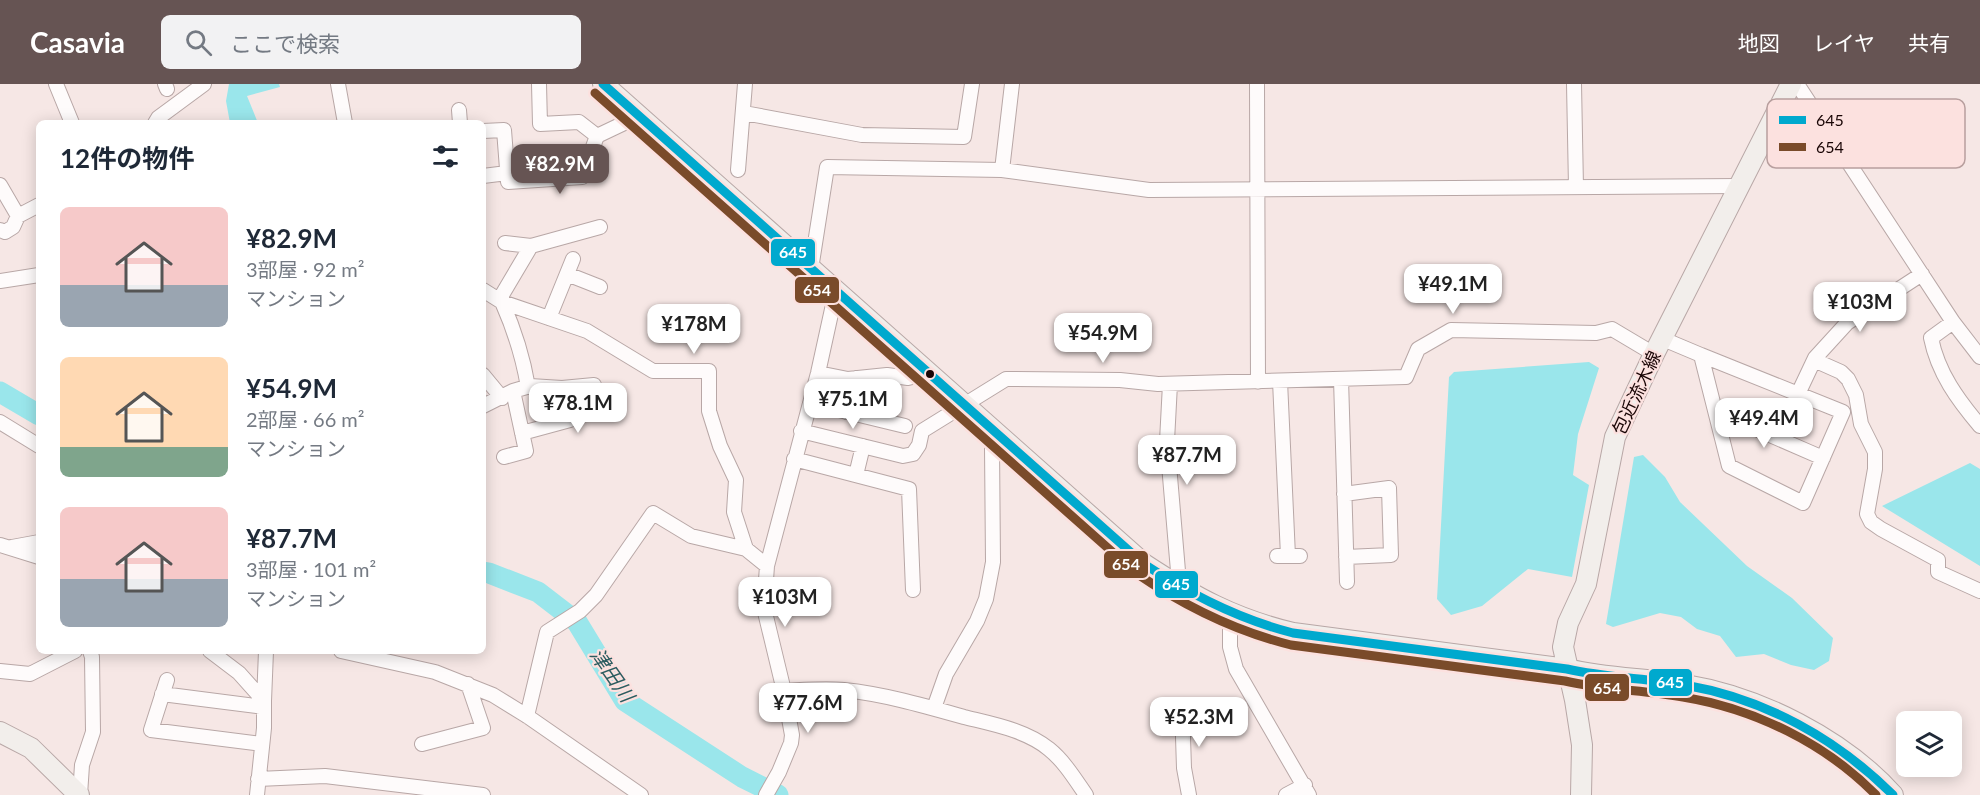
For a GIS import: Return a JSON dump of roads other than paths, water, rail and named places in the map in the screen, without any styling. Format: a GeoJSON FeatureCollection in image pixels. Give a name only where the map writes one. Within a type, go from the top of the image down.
{"type":"FeatureCollection","features":[{"type":"Feature","properties":{"kind":"street"},"geometry":{"type":"LineString","coordinates":[[56,84],[71,120]]}},
{"type":"Feature","properties":{"kind":"street"},"geometry":{"type":"LineString","coordinates":[[157,120],[204,84]]}},
{"type":"Feature","properties":{"kind":"street"},"geometry":{"type":"LineString","coordinates":[[338,84],[344,120]]}},
{"type":"Feature","properties":{"kind":"street"},"geometry":{"type":"LineString","coordinates":[[539,84],[540,124],[579,122],[597,136]]}},
{"type":"Feature","properties":{"kind":"street"},"geometry":{"type":"LineString","coordinates":[[603,84],[1144,564],[1175,584],[1230,614],[1260,625],[1293,633],[1567,669],[1595,676],[1685,685],[1726,694],[1768,709],[1834,746],[1866,769],[1893,795]]}},
{"type":"Feature","properties":{"kind":"street"},"geometry":{"type":"LineString","coordinates":[[738,170],[745,84]]}},
{"type":"Feature","properties":{"kind":"street"},"geometry":{"type":"LineString","coordinates":[[744,113],[862,135],[964,137],[972,84]]}},
{"type":"Feature","properties":{"kind":"street"},"geometry":{"type":"LineString","coordinates":[[1002,170],[1011,84]]}},
{"type":"Feature","properties":{"kind":"street"},"geometry":{"type":"LineString","coordinates":[[1257,84],[1258,382]]}},
{"type":"Feature","properties":{"kind":"street"},"geometry":{"type":"LineString","coordinates":[[1574,84],[1576,187]]}},
{"type":"Feature","properties":{"kind":"street","name":"包近流木線"},"geometry":{"type":"LineString","coordinates":[[1783,99],[1791,84]]}},
{"type":"Feature","properties":{"kind":"street"},"geometry":{"type":"LineString","coordinates":[[1797,84],[1807,99]]}},
{"type":"Feature","properties":{"kind":"street"},"geometry":{"type":"LineString","coordinates":[[486,131],[504,130],[508,182],[582,177],[597,136],[639,116]]}},
{"type":"Feature","properties":{"kind":"street","name":"包近流木線"},"geometry":{"type":"LineString","coordinates":[[1581,795],[1582,745],[1563,646],[1568,623],[1586,584],[1615,436],[1767,131]]}},
{"type":"Feature","properties":{"kind":"street"},"geometry":{"type":"LineString","coordinates":[[811,269],[827,167],[1002,170],[1149,189],[1739,186]]}},
{"type":"Feature","properties":{"kind":"street"},"geometry":{"type":"LineString","coordinates":[[1852,168],[1953,322],[1980,357]]}},
{"type":"Feature","properties":{"kind":"street"},"geometry":{"type":"LineString","coordinates":[[486,176],[507,173]]}},
{"type":"Feature","properties":{"kind":"street"},"geometry":{"type":"LineString","coordinates":[[0,185],[18,216]]}},
{"type":"Feature","properties":{"kind":"street"},"geometry":{"type":"LineString","coordinates":[[0,230],[5,232],[13,227],[18,216],[36,207]]}},
{"type":"Feature","properties":{"kind":"street"},"geometry":{"type":"LineString","coordinates":[[505,243],[531,246],[600,227]]}},
{"type":"Feature","properties":{"kind":"street"},"geometry":{"type":"LineString","coordinates":[[501,301],[531,246]]}},
{"type":"Feature","properties":{"kind":"street"},"geometry":{"type":"LineString","coordinates":[[549,318],[573,259]]}},
{"type":"Feature","properties":{"kind":"street"},"geometry":{"type":"LineString","coordinates":[[567,274],[600,286]]}},
{"type":"Feature","properties":{"kind":"street"},"geometry":{"type":"LineString","coordinates":[[1798,394],[1814,360],[1826,343],[1847,323],[1922,274]]}},
{"type":"Feature","properties":{"kind":"street"},"geometry":{"type":"LineString","coordinates":[[0,281],[36,275]]}},
{"type":"Feature","properties":{"kind":"street"},"geometry":{"type":"LineString","coordinates":[[766,795],[779,772],[792,735],[764,608],[767,566],[818,373],[836,291]]}},
{"type":"Feature","properties":{"kind":"street"},"geometry":{"type":"LineString","coordinates":[[486,294],[587,331],[653,371],[709,371],[709,411],[720,446],[736,480],[734,512],[746,549]]}},
{"type":"Feature","properties":{"kind":"street"},"geometry":{"type":"LineString","coordinates":[[501,301],[514,329],[528,387]]}},
{"type":"Feature","properties":{"kind":"street"},"geometry":{"type":"LineString","coordinates":[[1953,322],[1931,338],[1933,350],[1959,402],[1980,426]]}},
{"type":"Feature","properties":{"kind":"street"},"geometry":{"type":"LineString","coordinates":[[801,431],[903,456],[913,454],[919,445],[922,431],[1006,379],[1120,380],[1170,384],[1406,377],[1418,349],[1451,330],[1596,333],[1612,329],[1658,346],[1701,356],[1843,412],[1803,503],[1730,466],[1701,356]]}},
{"type":"Feature","properties":{"kind":"street"},"geometry":{"type":"LineString","coordinates":[[1814,360],[1841,372],[1848,379],[1856,395],[1861,424],[1875,452],[1875,469],[1867,514],[1871,522],[1938,560],[1938,572],[1980,591]]}},
{"type":"Feature","properties":{"kind":"street"},"geometry":{"type":"LineString","coordinates":[[818,373],[848,379],[886,375],[908,378],[929,373]]}},
{"type":"Feature","properties":{"kind":"street"},"geometry":{"type":"LineString","coordinates":[[486,378],[507,395],[522,433],[526,451],[504,457]]}},
{"type":"Feature","properties":{"kind":"street"},"geometry":{"type":"LineString","coordinates":[[846,412],[856,378]]}},
{"type":"Feature","properties":{"kind":"street"},"geometry":{"type":"LineString","coordinates":[[1341,379],[1347,582]]}},
{"type":"Feature","properties":{"kind":"street"},"geometry":{"type":"LineString","coordinates":[[1280,381],[1288,556]]}},
{"type":"Feature","properties":{"kind":"street"},"geometry":{"type":"LineString","coordinates":[[1170,384],[1167,441],[1178,571],[1175,584]]}},
{"type":"Feature","properties":{"kind":"street"},"geometry":{"type":"LineString","coordinates":[[486,405],[528,387],[562,388],[594,385]]}},
{"type":"Feature","properties":{"kind":"street"},"geometry":{"type":"LineString","coordinates":[[522,433],[570,420],[562,388]]}},
{"type":"Feature","properties":{"kind":"street"},"geometry":{"type":"LineString","coordinates":[[810,403],[905,426]]}},
{"type":"Feature","properties":{"kind":"street"},"geometry":{"type":"LineString","coordinates":[[1717,412],[1823,458]]}},
{"type":"Feature","properties":{"kind":"street"},"geometry":{"type":"LineString","coordinates":[[0,422],[36,444]]}},
{"type":"Feature","properties":{"kind":"street"},"geometry":{"type":"LineString","coordinates":[[934,708],[946,674],[977,621],[986,599],[993,562],[992,447],[999,434]]}},
{"type":"Feature","properties":{"kind":"street"},"geometry":{"type":"LineString","coordinates":[[856,475],[863,446]]}},
{"type":"Feature","properties":{"kind":"street"},"geometry":{"type":"LineString","coordinates":[[794,459],[909,489],[913,590]]}},
{"type":"Feature","properties":{"kind":"street"},"geometry":{"type":"LineString","coordinates":[[1344,494],[1389,488],[1391,555],[1346,557]]}},
{"type":"Feature","properties":{"kind":"street"},"geometry":{"type":"LineString","coordinates":[[527,716],[547,632],[580,610],[596,595],[653,513],[692,536],[746,549],[767,566]]}},
{"type":"Feature","properties":{"kind":"street"},"geometry":{"type":"LineString","coordinates":[[5,546],[36,542]]}},
{"type":"Feature","properties":{"kind":"street"},"geometry":{"type":"LineString","coordinates":[[5,546],[36,556]]}},
{"type":"Feature","properties":{"kind":"street"},"geometry":{"type":"LineString","coordinates":[[1230,614],[1230,647],[1236,669],[1307,790],[1286,795]]}},
{"type":"Feature","properties":{"kind":"street"},"geometry":{"type":"LineString","coordinates":[[0,670],[30,674],[69,654]]}},
{"type":"Feature","properties":{"kind":"street"},"geometry":{"type":"LineString","coordinates":[[80,795],[82,765],[93,732],[91,654]]}},
{"type":"Feature","properties":{"kind":"street"},"geometry":{"type":"LineString","coordinates":[[214,654],[239,673],[264,704]]}},
{"type":"Feature","properties":{"kind":"street"},"geometry":{"type":"LineString","coordinates":[[258,795],[266,654]]}},
{"type":"Feature","properties":{"kind":"street"},"geometry":{"type":"LineString","coordinates":[[354,654],[435,672],[493,695],[641,795]]}},
{"type":"Feature","properties":{"kind":"street"},"geometry":{"type":"LineString","coordinates":[[167,680],[151,730],[262,744]]}},
{"type":"Feature","properties":{"kind":"street"},"geometry":{"type":"LineString","coordinates":[[422,744],[483,728],[468,684]]}},
{"type":"Feature","properties":{"kind":"street"},"geometry":{"type":"LineString","coordinates":[[784,691],[824,688],[893,698],[1031,737],[1049,749],[1062,762],[1086,795]]}},
{"type":"Feature","properties":{"kind":"street"},"geometry":{"type":"LineString","coordinates":[[162,694],[264,704]]}},
{"type":"Feature","properties":{"kind":"street"},"geometry":{"type":"LineString","coordinates":[[1182,706],[1184,768],[1189,795]]}},
{"type":"Feature","properties":{"kind":"street"},"geometry":{"type":"LineString","coordinates":[[0,732],[31,748],[80,795]]}},
{"type":"Feature","properties":{"kind":"street"},"geometry":{"type":"LineString","coordinates":[[258,779],[325,776],[483,795]]}},
{"type":"Feature","properties":{"kind":"water"},"geometry":{"type":"Polygon","coordinates":[[[229,84],[279,84],[280,87],[247,96],[257,120],[229,120],[226,101],[229,84]]]}},
{"type":"Feature","properties":{"kind":"water"},"geometry":{"type":"Polygon","coordinates":[[[1589,362],[1599,368],[1578,434],[1573,475],[1589,485],[1572,577],[1528,569],[1482,606],[1451,615],[1437,599],[1449,377],[1454,372],[1589,362]]]}},
{"type":"Feature","properties":{"kind":"water"},"geometry":{"type":"Polygon","coordinates":[[[1643,455],[1665,477],[1680,502],[1747,566],[1792,598],[1833,638],[1829,661],[1814,670],[1791,665],[1764,654],[1736,657],[1720,636],[1697,629],[1681,617],[1660,613],[1613,627],[1606,624],[1634,457],[1643,455]]]}},
{"type":"Feature","properties":{"kind":"water"},"geometry":{"type":"Polygon","coordinates":[[[1970,463],[1980,469],[1980,566],[1882,506],[1970,463]]]}},
{"type":"Feature","properties":{"kind":"waterway","name":"津田川"},"geometry":{"type":"LineString","coordinates":[[0,392],[36,413]]}},
{"type":"Feature","properties":{"kind":"waterway","name":"津田川"},"geometry":{"type":"LineString","coordinates":[[486,572],[538,592],[577,622],[625,701],[742,777],[778,795]]}}]}
